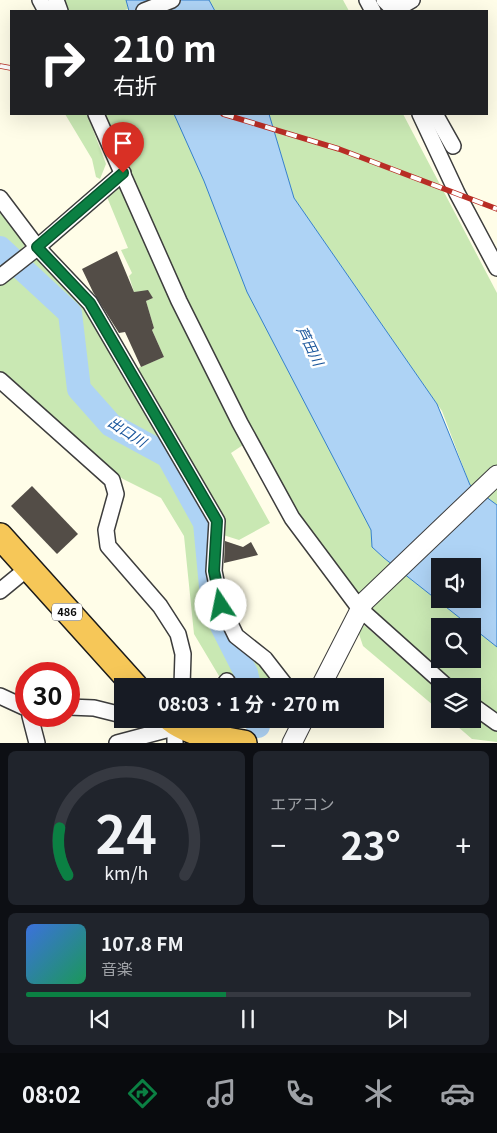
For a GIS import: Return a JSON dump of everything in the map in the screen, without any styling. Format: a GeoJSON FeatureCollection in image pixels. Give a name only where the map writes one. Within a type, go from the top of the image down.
{"type":"FeatureCollection","features":[{"type":"Feature","properties":{"kind":"highway","name":"486"},"geometry":{"type":"LineString","coordinates":[[0,536],[128,678]]}},
{"type":"Feature","properties":{"kind":"highway"},"geometry":{"type":"LineString","coordinates":[[187,728],[204,734],[244,743]]}},
{"type":"Feature","properties":{"kind":"street"},"geometry":{"type":"LineString","coordinates":[[147,10],[172,0]]}},
{"type":"Feature","properties":{"kind":"street"},"geometry":{"type":"LineString","coordinates":[[388,6],[400,8],[412,0]]}},
{"type":"Feature","properties":{"kind":"street"},"geometry":{"type":"LineString","coordinates":[[96,115],[178,301],[240,423],[292,518],[362,606],[438,678]]}},
{"type":"Feature","properties":{"kind":"street"},"geometry":{"type":"LineString","coordinates":[[420,115],[456,193],[497,268]]}},
{"type":"Feature","properties":{"kind":"street"},"geometry":{"type":"LineString","coordinates":[[436,115],[453,146]]}},
{"type":"Feature","properties":{"kind":"street"},"geometry":{"type":"LineString","coordinates":[[0,277],[123,173]]}},
{"type":"Feature","properties":{"kind":"street"},"geometry":{"type":"LineString","coordinates":[[0,198],[35,249],[90,303],[217,521],[214,571],[221,605],[236,636],[265,659],[280,678]]}},
{"type":"Feature","properties":{"kind":"street"},"geometry":{"type":"LineString","coordinates":[[0,380],[112,480],[116,494],[106,530],[108,546],[160,606],[178,634],[183,654],[182,678]]}},
{"type":"Feature","properties":{"kind":"street"},"geometry":{"type":"LineString","coordinates":[[325,678],[362,606],[497,475]]}},
{"type":"Feature","properties":{"kind":"street"},"geometry":{"type":"LineString","coordinates":[[0,591],[28,568]]}},
{"type":"Feature","properties":{"kind":"street"},"geometry":{"type":"LineString","coordinates":[[0,696],[15,703]]}},
{"type":"Feature","properties":{"kind":"street"},"geometry":{"type":"LineString","coordinates":[[80,707],[94,708],[114,713]]}},
{"type":"Feature","properties":{"kind":"street"},"geometry":{"type":"LineString","coordinates":[[481,711],[497,722]]}},
{"type":"Feature","properties":{"kind":"street"},"geometry":{"type":"LineString","coordinates":[[33,727],[37,743]]}},
{"type":"Feature","properties":{"kind":"street"},"geometry":{"type":"LineString","coordinates":[[117,743],[169,728]]}},
{"type":"Feature","properties":{"kind":"street"},"geometry":{"type":"LineString","coordinates":[[292,743],[300,728]]}},
{"type":"Feature","properties":{"kind":"green space"},"geometry":{"type":"Polygon","coordinates":[[[61,0],[126,0],[128,9],[125,10],[65,10],[61,0]]]}},
{"type":"Feature","properties":{"kind":"green space"},"geometry":{"type":"Polygon","coordinates":[[[209,0],[343,0],[348,10],[214,10],[209,0]]]}},
{"type":"Feature","properties":{"kind":"green space"},"geometry":{"type":"Polygon","coordinates":[[[66,115],[87,115],[106,164],[100,179],[96,177],[92,159],[66,115]]]}},
{"type":"Feature","properties":{"kind":"green space"},"geometry":{"type":"Polygon","coordinates":[[[101,115],[174,115],[371,530],[372,547],[431,595],[431,608],[447,608],[460,618],[431,618],[431,666],[379,619],[353,592],[300,518],[235,404],[101,115]]]}},
{"type":"Feature","properties":{"kind":"green space"},"geometry":{"type":"Polygon","coordinates":[[[269,115],[404,115],[497,293],[497,505],[470,485],[442,411],[294,198],[269,115]]]}},
{"type":"Feature","properties":{"kind":"green space"},"geometry":{"type":"Polygon","coordinates":[[[114,187],[122,187],[243,445],[231,453],[270,523],[239,540],[220,534],[221,520],[138,368],[164,357],[152,330],[154,328],[146,301],[153,298],[148,291],[134,292],[129,276],[132,273],[121,250],[128,248],[107,197],[114,187]]]}},
{"type":"Feature","properties":{"kind":"green space"},"geometry":{"type":"Polygon","coordinates":[[[0,205],[26,244],[15,256],[0,241],[0,205]]]}},
{"type":"Feature","properties":{"kind":"green space"},"geometry":{"type":"Polygon","coordinates":[[[39,257],[83,303],[212,521],[216,603],[273,678],[220,678],[194,634],[184,536],[161,498],[123,479],[71,439],[0,371],[0,285],[39,257]]]}},
{"type":"Feature","properties":{"kind":"green space"},"geometry":{"type":"Polygon","coordinates":[[[364,625],[412,667],[431,681],[431,703],[363,646],[358,631],[364,625]]]}},
{"type":"Feature","properties":{"kind":"green space"},"geometry":{"type":"Polygon","coordinates":[[[481,634],[497,647],[497,714],[481,704],[481,678],[444,678],[433,668],[481,668],[481,634]]]}},
{"type":"Feature","properties":{"kind":"green space"},"geometry":{"type":"Polygon","coordinates":[[[481,715],[497,727],[497,742],[472,739],[459,728],[481,728],[481,715]]]}},
{"type":"Feature","properties":{"kind":"water"},"geometry":{"type":"Polygon","coordinates":[[[126,0],[209,0],[214,10],[129,10],[126,0]]]}},
{"type":"Feature","properties":{"kind":"water","name":"芦田川"},"geometry":{"type":"Polygon","coordinates":[[[174,115],[269,115],[294,198],[437,404],[470,485],[497,505],[497,647],[481,634],[481,618],[460,618],[447,608],[481,608],[481,558],[431,558],[431,595],[372,547],[371,530],[247,292],[204,181],[174,115]]]}},
{"type":"Feature","properties":{"kind":"building"},"geometry":{"type":"Polygon","coordinates":[[[117,251],[134,292],[148,290],[153,298],[146,301],[154,328],[152,330],[164,357],[141,367],[125,332],[119,333],[93,292],[82,269],[117,251]]]}},
{"type":"Feature","properties":{"kind":"building"},"geometry":{"type":"Polygon","coordinates":[[[32,486],[78,534],[57,554],[11,506],[32,486]]]}},
{"type":"Feature","properties":{"kind":"building"},"geometry":{"type":"Polygon","coordinates":[[[225,541],[243,547],[251,542],[258,555],[224,563],[225,541]]]}},
{"type":"Feature","properties":{"kind":"waterway","name":"出口川"},"geometry":{"type":"LineString","coordinates":[[0,248],[70,313],[79,389],[111,425],[168,456],[205,523],[213,608],[247,678]]}},
{"type":"Feature","properties":{"kind":"railway"},"geometry":{"type":"LineString","coordinates":[[0,66],[10,68]]}},
{"type":"Feature","properties":{"kind":"railway"},"geometry":{"type":"LineString","coordinates":[[226,115],[339,149],[497,209]]}},
{"type":"Feature","properties":{"kind":"route"},"geometry":{"type":"LineString","coordinates":[[123,173],[37,247],[90,303],[217,521],[214,571],[221,605]]}}]}
